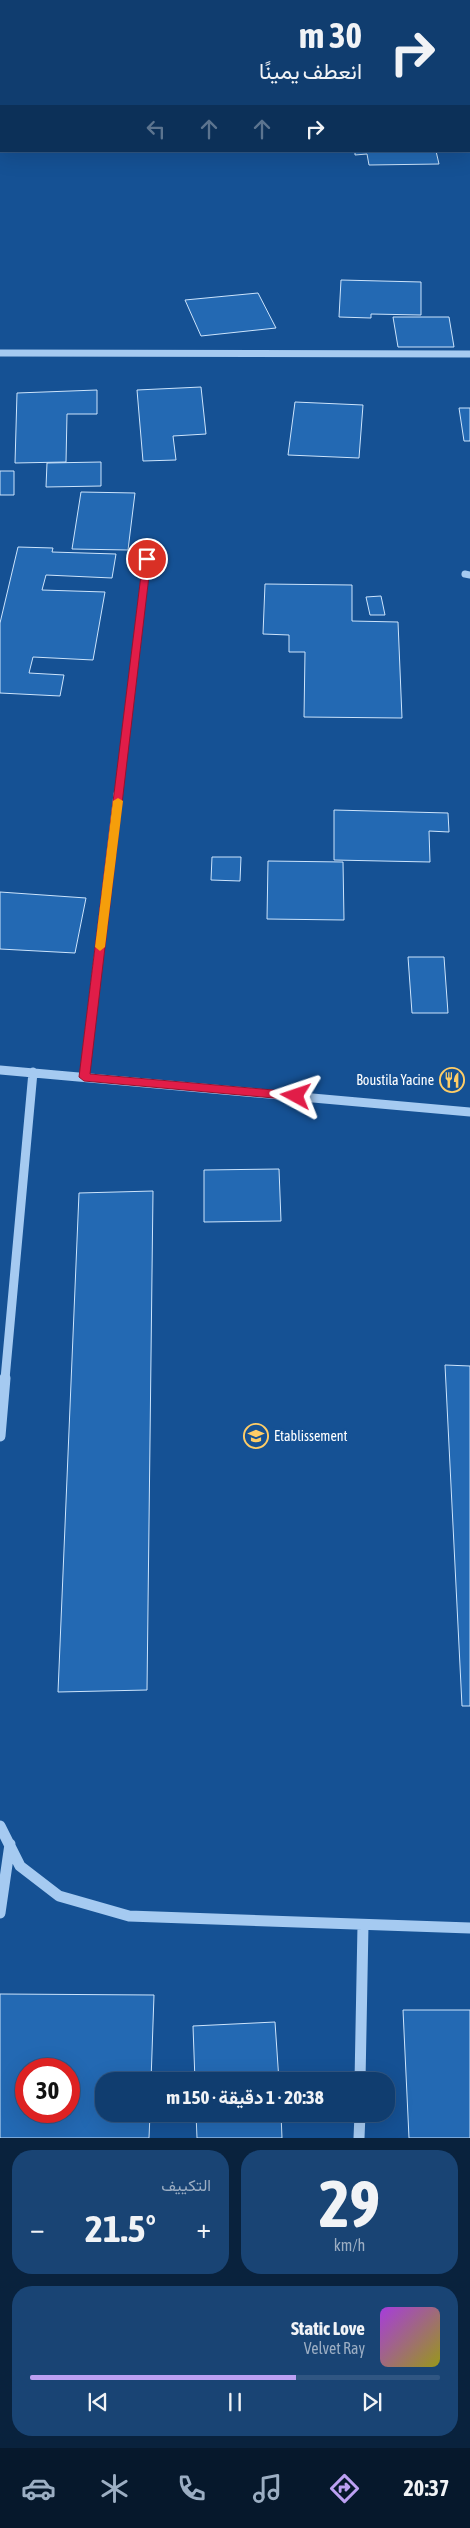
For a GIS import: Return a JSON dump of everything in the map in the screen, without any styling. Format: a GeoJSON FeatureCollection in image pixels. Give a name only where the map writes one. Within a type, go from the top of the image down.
{"type":"FeatureCollection","features":[{"type":"Feature","properties":{"kind":"street"},"geometry":{"type":"LineString","coordinates":[[0,353],[470,354]]}},
{"type":"Feature","properties":{"kind":"street"},"geometry":{"type":"LineString","coordinates":[[84,1077],[147,559]]}},
{"type":"Feature","properties":{"kind":"street"},"geometry":{"type":"LineString","coordinates":[[0,1070],[470,1112]]}},
{"type":"Feature","properties":{"kind":"street"},"geometry":{"type":"LineString","coordinates":[[0,1436],[33,1072]]}},
{"type":"Feature","properties":{"kind":"street"},"geometry":{"type":"LineString","coordinates":[[0,1826],[20,1866],[59,1896],[129,1916],[470,1928]]}},
{"type":"Feature","properties":{"kind":"street"},"geometry":{"type":"LineString","coordinates":[[0,1913],[10,1844]]}},
{"type":"Feature","properties":{"kind":"street"},"geometry":{"type":"LineString","coordinates":[[360,2072],[363,1924]]}},
{"type":"Feature","properties":{"kind":"street"},"geometry":{"type":"LineString","coordinates":[[359,2138],[360,2122]]}},
{"type":"Feature","properties":{"kind":"building"},"geometry":{"type":"Polygon","coordinates":[[[355,152],[436,152],[439,164],[369,165],[367,154],[355,155],[355,152]]]}},
{"type":"Feature","properties":{"kind":"building"},"geometry":{"type":"Polygon","coordinates":[[[341,280],[421,282],[421,315],[371,314],[371,318],[339,317],[341,280]]]}},
{"type":"Feature","properties":{"kind":"building"},"geometry":{"type":"Polygon","coordinates":[[[258,293],[276,328],[201,336],[185,300],[258,293]]]}},
{"type":"Feature","properties":{"kind":"building"},"geometry":{"type":"Polygon","coordinates":[[[393,317],[449,317],[454,347],[398,347],[393,317]]]}},
{"type":"Feature","properties":{"kind":"building"},"geometry":{"type":"Polygon","coordinates":[[[201,387],[206,434],[173,436],[176,460],[143,461],[137,390],[201,387]]]}},
{"type":"Feature","properties":{"kind":"building"},"geometry":{"type":"Polygon","coordinates":[[[97,390],[97,414],[67,414],[66,462],[15,463],[17,393],[97,390]]]}},
{"type":"Feature","properties":{"kind":"building"},"geometry":{"type":"Polygon","coordinates":[[[295,402],[363,405],[359,458],[288,455],[295,402]]]}},
{"type":"Feature","properties":{"kind":"building"},"geometry":{"type":"Polygon","coordinates":[[[459,408],[470,408],[470,441],[464,441],[459,408]]]}},
{"type":"Feature","properties":{"kind":"building"},"geometry":{"type":"Polygon","coordinates":[[[101,462],[101,486],[46,487],[47,463],[101,462]]]}},
{"type":"Feature","properties":{"kind":"building"},"geometry":{"type":"Polygon","coordinates":[[[0,471],[14,471],[14,495],[0,495],[0,471]]]}},
{"type":"Feature","properties":{"kind":"building"},"geometry":{"type":"Polygon","coordinates":[[[81,492],[135,493],[128,550],[72,549],[81,492]]]}},
{"type":"Feature","properties":{"kind":"building"},"geometry":{"type":"Polygon","coordinates":[[[18,547],[53,548],[52,552],[116,554],[112,578],[46,575],[42,590],[105,592],[93,660],[33,657],[29,673],[64,675],[60,696],[0,693],[0,623],[18,547]]]}},
{"type":"Feature","properties":{"kind":"building"},"geometry":{"type":"Polygon","coordinates":[[[265,584],[352,585],[352,621],[398,622],[402,718],[304,717],[305,652],[289,652],[289,635],[263,634],[265,584]]]}},
{"type":"Feature","properties":{"kind":"building"},"geometry":{"type":"Polygon","coordinates":[[[381,596],[385,615],[370,615],[366,597],[381,596]]]}},
{"type":"Feature","properties":{"kind":"building"},"geometry":{"type":"Polygon","coordinates":[[[334,810],[448,813],[449,832],[429,831],[430,862],[334,860],[334,810]]]}},
{"type":"Feature","properties":{"kind":"building"},"geometry":{"type":"Polygon","coordinates":[[[212,857],[241,857],[240,881],[211,880],[212,857]]]}},
{"type":"Feature","properties":{"kind":"building"},"geometry":{"type":"Polygon","coordinates":[[[268,861],[343,862],[344,920],[267,919],[268,861]]]}},
{"type":"Feature","properties":{"kind":"building"},"geometry":{"type":"Polygon","coordinates":[[[0,892],[86,898],[75,953],[0,949],[0,892]]]}},
{"type":"Feature","properties":{"kind":"building"},"geometry":{"type":"Polygon","coordinates":[[[408,957],[444,957],[448,1013],[412,1013],[408,957]]]}},
{"type":"Feature","properties":{"kind":"building"},"geometry":{"type":"Polygon","coordinates":[[[279,1169],[281,1221],[204,1222],[204,1170],[279,1169]]]}},
{"type":"Feature","properties":{"kind":"building"},"geometry":{"type":"Polygon","coordinates":[[[153,1191],[147,1690],[58,1692],[79,1193],[153,1191]]]}},
{"type":"Feature","properties":{"kind":"building"},"geometry":{"type":"Polygon","coordinates":[[[445,1365],[470,1366],[470,1706],[462,1706],[445,1365]]]}},
{"type":"Feature","properties":{"kind":"building"},"geometry":{"type":"Polygon","coordinates":[[[0,1994],[154,1995],[151,2072],[95,2072],[95,2122],[150,2122],[149,2138],[0,2138],[0,1994]]]}},
{"type":"Feature","properties":{"kind":"building"},"geometry":{"type":"Polygon","coordinates":[[[403,2010],[470,2010],[470,2138],[409,2138],[403,2010]]]}},
{"type":"Feature","properties":{"kind":"building"},"geometry":{"type":"Polygon","coordinates":[[[275,2022],[278,2072],[195,2072],[193,2026],[275,2022]]]}},
{"type":"Feature","properties":{"kind":"building"},"geometry":{"type":"Polygon","coordinates":[[[196,2122],[281,2122],[282,2138],[197,2138],[196,2122]]]}},
{"type":"Feature","properties":{"kind":"slow traffic"},"geometry":{"type":"LineString","coordinates":[[100,947],[118,801]]}},
{"type":"Feature","properties":{"kind":"place","name":"Boustila Yacine"},"geometry":{"type":"Point","coordinates":[452,1080]}},
{"type":"Feature","properties":{"kind":"place","name":"Etablissement"},"geometry":{"type":"Point","coordinates":[256,1436]}},
{"type":"Feature","properties":{"kind":"route"},"geometry":{"type":"LineString","coordinates":[[147,559],[84,1077],[296,1096]]}}]}
